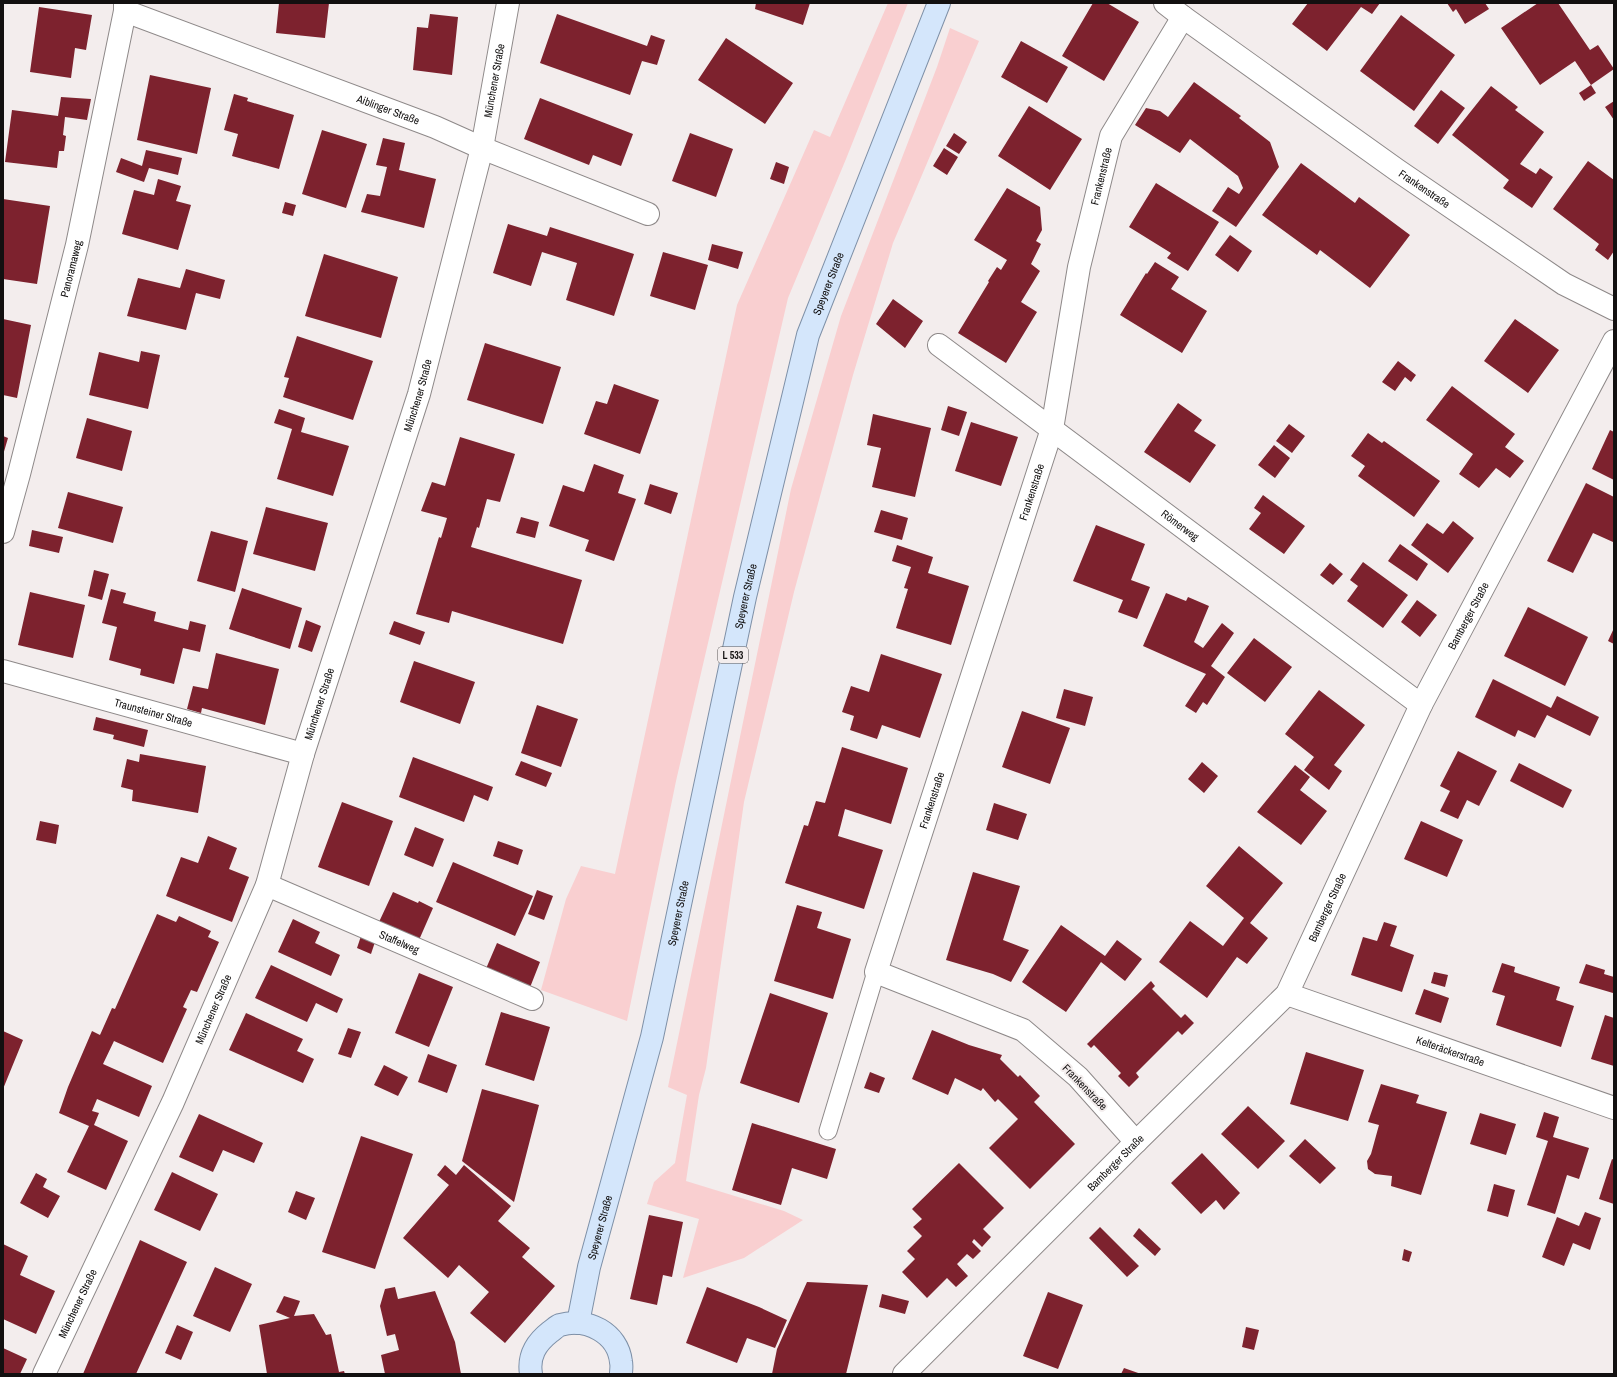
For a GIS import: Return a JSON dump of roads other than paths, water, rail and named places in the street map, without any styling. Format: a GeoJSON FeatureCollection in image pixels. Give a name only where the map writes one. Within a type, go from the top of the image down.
{"type":"FeatureCollection","features":[{"type":"Feature","properties":{"kind":"main road","name":"Speyerer Straße"},"geometry":{"type":"LineString","coordinates":[[578,1323],[589,1268],[652,1037],[745,597],[808,336],[939,3]]}},
{"type":"Feature","properties":{"kind":"main road"},"geometry":{"type":"LineString","coordinates":[[531,1374],[530,1368],[532,1354],[540,1340],[560,1325],[578,1323],[594,1326],[608,1335],[616,1347],[621,1361],[621,1374]]}},
{"type":"Feature","properties":{"kind":"street","name":"Münchener Straße"},"geometry":{"type":"LineString","coordinates":[[44,1374],[173,1102],[267,885],[303,754],[420,394],[482,148],[508,3]]}},
{"type":"Feature","properties":{"kind":"street","name":"Frankenstraße"},"geometry":{"type":"LineString","coordinates":[[1165,3],[1397,170],[1558,279],[1614,309]]}},
{"type":"Feature","properties":{"kind":"street","name":"Aiblinger Straße"},"geometry":{"type":"LineString","coordinates":[[125,7],[435,127],[482,148],[648,214]]}},
{"type":"Feature","properties":{"kind":"street","name":"Panoramaweg"},"geometry":{"type":"LineString","coordinates":[[3,532],[21,467],[77,244],[125,7]]}},
{"type":"Feature","properties":{"kind":"street","name":"Frankenstraße"},"geometry":{"type":"LineString","coordinates":[[1136,1142],[1078,1077],[1023,1030],[876,972],[1052,429],[1079,267],[1111,136],[1183,17]]}},
{"type":"Feature","properties":{"kind":"street","name":"Bamberger Straße"},"geometry":{"type":"LineString","coordinates":[[904,1374],[1136,1142],[1287,994],[1421,705],[1614,341]]}},
{"type":"Feature","properties":{"kind":"street","name":"Römerweg"},"geometry":{"type":"LineString","coordinates":[[939,345],[1421,705]]}},
{"type":"Feature","properties":{"kind":"street","name":"Traunsteiner Straße"},"geometry":{"type":"LineString","coordinates":[[3,671],[303,754]]}},
{"type":"Feature","properties":{"kind":"street","name":"Staffelweg"},"geometry":{"type":"LineString","coordinates":[[267,885],[532,999]]}},
{"type":"Feature","properties":{"kind":"street","name":"Kelteräckerstraße"},"geometry":{"type":"LineString","coordinates":[[1287,994],[1614,1108]]}},
{"type":"Feature","properties":{"kind":"lane","name":"Frankenstraße"},"geometry":{"type":"LineString","coordinates":[[828,1131],[876,972]]}}]}
